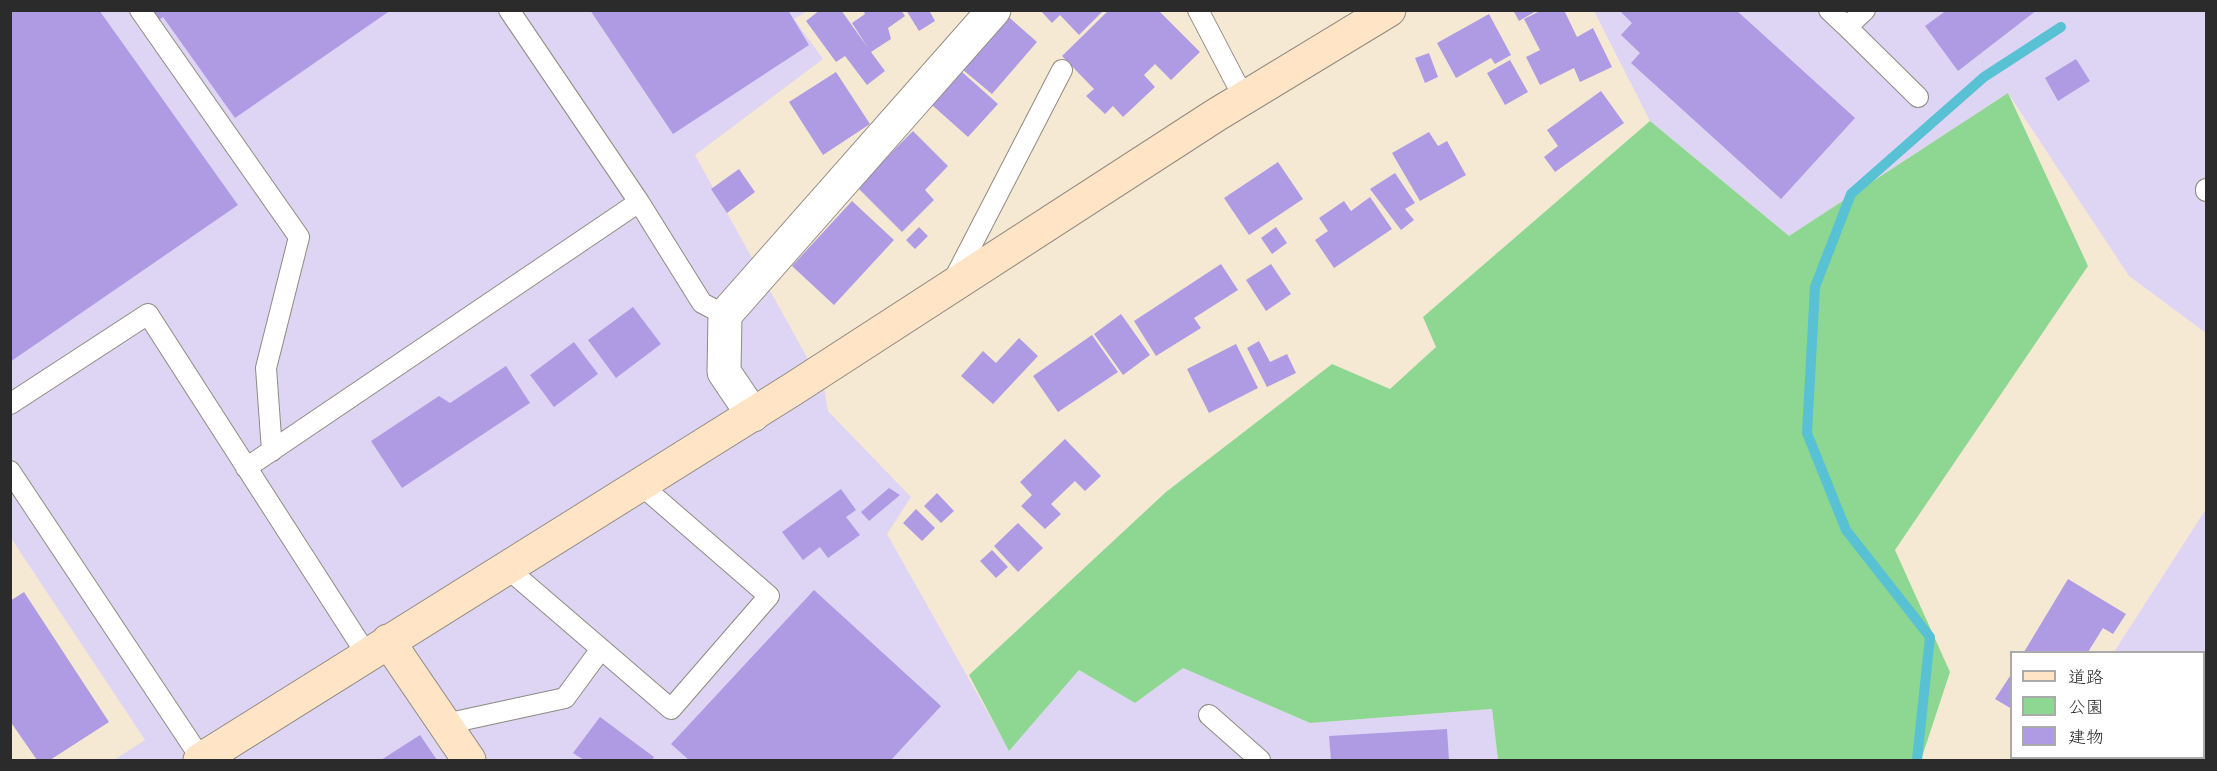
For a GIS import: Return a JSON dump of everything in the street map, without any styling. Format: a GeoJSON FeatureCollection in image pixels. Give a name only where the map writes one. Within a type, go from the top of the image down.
{"type":"FeatureCollection","features":[{"type":"Feature","properties":{"kind":"street"},"geometry":{"type":"LineString","coordinates":[[753,415],[724,372],[725,315],[994,10]]}},
{"type":"Feature","properties":{"kind":"street"},"geometry":{"type":"LineString","coordinates":[[216,756],[377,648],[753,415],[1244,98],[1389,10]]}},
{"type":"Feature","properties":{"kind":"street"},"geometry":{"type":"LineString","coordinates":[[377,648],[445,724],[469,760]]}},
{"type":"Feature","properties":{"kind":"lane"},"geometry":{"type":"LineString","coordinates":[[140,10],[298,237],[266,368],[272,451]]}},
{"type":"Feature","properties":{"kind":"lane"},"geometry":{"type":"LineString","coordinates":[[509,10],[639,202],[702,303],[725,315]]}},
{"type":"Feature","properties":{"kind":"lane"},"geometry":{"type":"LineString","coordinates":[[1198,10],[1244,98]]}},
{"type":"Feature","properties":{"kind":"lane"},"geometry":{"type":"LineString","coordinates":[[1828,10],[1918,97]]}},
{"type":"Feature","properties":{"kind":"lane"},"geometry":{"type":"LineString","coordinates":[[1847,27],[1865,10]]}},
{"type":"Feature","properties":{"kind":"lane"},"geometry":{"type":"LineString","coordinates":[[949,289],[1062,70]]}},
{"type":"Feature","properties":{"kind":"lane"},"geometry":{"type":"LineString","coordinates":[[246,468],[639,202]]}},
{"type":"Feature","properties":{"kind":"lane"},"geometry":{"type":"LineString","coordinates":[[10,404],[148,314],[246,468],[377,648]]}},
{"type":"Feature","properties":{"kind":"lane"},"geometry":{"type":"LineString","coordinates":[[10,471],[216,756]]}},
{"type":"Feature","properties":{"kind":"lane"},"geometry":{"type":"LineString","coordinates":[[507,568],[671,709],[769,596],[641,485]]}},
{"type":"Feature","properties":{"kind":"lane"},"geometry":{"type":"LineString","coordinates":[[445,724],[565,698],[601,649]]}},
{"type":"Feature","properties":{"kind":"lane"},"geometry":{"type":"LineString","coordinates":[[1209,715],[1260,760]]}},
{"type":"Feature","properties":{"kind":"shaded area"},"geometry":{"type":"Polygon","coordinates":[[[10,11],[808,11],[794,19],[823,59],[695,155],[824,388],[828,411],[911,497],[887,534],[1009,750],[1079,670],[1135,703],[1183,667],[1310,723],[1492,709],[1498,760],[114,760],[145,740],[11,538],[10,11]]]}},
{"type":"Feature","properties":{"kind":"shaded area"},"geometry":{"type":"Polygon","coordinates":[[[1594,11],[2206,11],[2206,333],[2129,276],[2008,93],[1789,236],[1650,121],[1594,11]]]}},
{"type":"Feature","properties":{"kind":"shaded area"},"geometry":{"type":"Polygon","coordinates":[[[2206,509],[2206,760],[2044,760],[2205,759],[2205,651],[2115,651],[2206,509]]]}},
{"type":"Feature","properties":{"kind":"green space"},"geometry":{"type":"Polygon","coordinates":[[[2008,93],[2088,266],[1895,550],[1950,672],[1921,760],[1498,760],[1492,709],[1310,723],[1183,668],[1135,703],[1079,670],[1009,751],[969,675],[1166,492],[1332,364],[1390,389],[1436,347],[1423,317],[1650,121],[1789,236],[2008,93]]]}},
{"type":"Feature","properties":{"kind":"building"},"geometry":{"type":"Polygon","coordinates":[[[10,10],[99,10],[238,205],[10,362],[10,10]]]}},
{"type":"Feature","properties":{"kind":"building"},"geometry":{"type":"Polygon","coordinates":[[[144,10],[391,10],[235,118],[163,17],[154,24],[144,10]]]}},
{"type":"Feature","properties":{"kind":"building"},"geometry":{"type":"Polygon","coordinates":[[[590,10],[788,10],[809,45],[673,134],[590,10]]]}},
{"type":"Feature","properties":{"kind":"building"},"geometry":{"type":"Polygon","coordinates":[[[820,10],[841,10],[868,48],[852,23],[865,14],[863,10],[901,10],[905,16],[888,28],[891,39],[871,52],[885,71],[867,85],[845,56],[836,62],[806,21],[820,10]]]}},
{"type":"Feature","properties":{"kind":"building"},"geometry":{"type":"Polygon","coordinates":[[[906,10],[929,10],[935,21],[919,31],[906,10]]]}},
{"type":"Feature","properties":{"kind":"building"},"geometry":{"type":"Polygon","coordinates":[[[1040,10],[1104,10],[1079,35],[1060,15],[1052,23],[1040,10]]]}},
{"type":"Feature","properties":{"kind":"building"},"geometry":{"type":"Polygon","coordinates":[[[1109,10],[1158,10],[1200,52],[1171,80],[1155,64],[1144,75],[1155,87],[1123,117],[1113,106],[1105,114],[1086,96],[1094,89],[1062,56],[1109,10]]]}},
{"type":"Feature","properties":{"kind":"building"},"geometry":{"type":"Polygon","coordinates":[[[1513,10],[1538,10],[1519,21],[1513,10]]]}},
{"type":"Feature","properties":{"kind":"building"},"geometry":{"type":"Polygon","coordinates":[[[1542,10],[1564,10],[1577,37],[1593,28],[1612,67],[1580,82],[1574,68],[1540,85],[1526,57],[1540,50],[1524,19],[1542,10]]]}},
{"type":"Feature","properties":{"kind":"building"},"geometry":{"type":"Polygon","coordinates":[[[1619,10],[1736,10],[1855,118],[1781,199],[1631,63],[1640,53],[1621,35],[1632,23],[1619,10]]]}},
{"type":"Feature","properties":{"kind":"building"},"geometry":{"type":"Polygon","coordinates":[[[1947,10],[2037,10],[1958,71],[1925,26],[1947,10]]]}},
{"type":"Feature","properties":{"kind":"building"},"geometry":{"type":"Polygon","coordinates":[[[1003,12],[1037,42],[992,94],[957,65],[1003,12]]]}},
{"type":"Feature","properties":{"kind":"building"},"geometry":{"type":"Polygon","coordinates":[[[1489,14],[1511,55],[1495,64],[1491,58],[1456,78],[1437,43],[1489,14]]]}},
{"type":"Feature","properties":{"kind":"building"},"geometry":{"type":"Polygon","coordinates":[[[1429,53],[1438,77],[1425,83],[1415,58],[1429,53]]]}},
{"type":"Feature","properties":{"kind":"building"},"geometry":{"type":"Polygon","coordinates":[[[2076,59],[2090,81],[2058,101],[2045,78],[2076,59]]]}},
{"type":"Feature","properties":{"kind":"building"},"geometry":{"type":"Polygon","coordinates":[[[1510,60],[1528,92],[1505,105],[1487,73],[1510,60]]]}},
{"type":"Feature","properties":{"kind":"building"},"geometry":{"type":"Polygon","coordinates":[[[836,72],[870,124],[823,155],[789,102],[836,72]]]}},
{"type":"Feature","properties":{"kind":"building"},"geometry":{"type":"Polygon","coordinates":[[[962,72],[998,104],[968,137],[932,105],[962,72]]]}},
{"type":"Feature","properties":{"kind":"building"},"geometry":{"type":"Polygon","coordinates":[[[1601,91],[1624,123],[1555,172],[1544,157],[1558,146],[1547,130],[1601,91]]]}},
{"type":"Feature","properties":{"kind":"building"},"geometry":{"type":"Polygon","coordinates":[[[913,131],[948,166],[925,190],[934,200],[902,232],[857,187],[913,131]]]}},
{"type":"Feature","properties":{"kind":"building"},"geometry":{"type":"Polygon","coordinates":[[[1429,132],[1438,146],[1447,141],[1466,175],[1420,201],[1392,153],[1429,132]]]}},
{"type":"Feature","properties":{"kind":"building"},"geometry":{"type":"Polygon","coordinates":[[[1278,162],[1303,199],[1249,235],[1224,198],[1278,162]]]}},
{"type":"Feature","properties":{"kind":"building"},"geometry":{"type":"Polygon","coordinates":[[[739,169],[755,192],[727,213],[711,189],[739,169]]]}},
{"type":"Feature","properties":{"kind":"building"},"geometry":{"type":"Polygon","coordinates":[[[1395,173],[1415,203],[1405,209],[1414,220],[1401,230],[1370,189],[1395,173]]]}},
{"type":"Feature","properties":{"kind":"building"},"geometry":{"type":"Polygon","coordinates":[[[1370,197],[1392,229],[1334,268],[1315,240],[1328,231],[1319,218],[1344,201],[1351,211],[1370,197]]]}},
{"type":"Feature","properties":{"kind":"building"},"geometry":{"type":"Polygon","coordinates":[[[852,201],[894,240],[834,305],[792,266],[852,201]]]}},
{"type":"Feature","properties":{"kind":"building"},"geometry":{"type":"Polygon","coordinates":[[[919,227],[928,236],[915,249],[906,240],[919,227]]]}},
{"type":"Feature","properties":{"kind":"building"},"geometry":{"type":"Polygon","coordinates":[[[1276,227],[1287,243],[1272,254],[1261,238],[1276,227]]]}},
{"type":"Feature","properties":{"kind":"building"},"geometry":{"type":"Polygon","coordinates":[[[1221,264],[1238,290],[1194,318],[1201,328],[1156,356],[1134,321],[1221,264]]]}},
{"type":"Feature","properties":{"kind":"building"},"geometry":{"type":"Polygon","coordinates":[[[1271,264],[1291,294],[1266,311],[1246,280],[1271,264]]]}},
{"type":"Feature","properties":{"kind":"building"},"geometry":{"type":"Polygon","coordinates":[[[633,307],[661,344],[616,378],[588,340],[633,307]]]}},
{"type":"Feature","properties":{"kind":"building"},"geometry":{"type":"Polygon","coordinates":[[[1121,314],[1150,355],[1123,375],[1094,334],[1121,314]]]}},
{"type":"Feature","properties":{"kind":"building"},"geometry":{"type":"Polygon","coordinates":[[[1092,335],[1118,372],[1058,412],[1033,376],[1092,335]]]}},
{"type":"Feature","properties":{"kind":"building"},"geometry":{"type":"Polygon","coordinates":[[[1019,338],[1038,356],[993,404],[961,376],[983,351],[996,363],[1019,338]]]}},
{"type":"Feature","properties":{"kind":"building"},"geometry":{"type":"Polygon","coordinates":[[[1259,341],[1270,362],[1287,354],[1296,373],[1267,387],[1247,348],[1259,341]]]}},
{"type":"Feature","properties":{"kind":"building"},"geometry":{"type":"Polygon","coordinates":[[[574,342],[598,374],[554,407],[530,375],[574,342]]]}},
{"type":"Feature","properties":{"kind":"building"},"geometry":{"type":"Polygon","coordinates":[[[1236,344],[1258,388],[1209,413],[1187,369],[1236,344]]]}},
{"type":"Feature","properties":{"kind":"building"},"geometry":{"type":"Polygon","coordinates":[[[506,366],[530,403],[402,488],[371,441],[439,396],[450,403],[506,366]]]}},
{"type":"Feature","properties":{"kind":"building"},"geometry":{"type":"Polygon","coordinates":[[[1065,439],[1101,476],[1085,491],[1075,481],[1051,504],[1061,514],[1045,529],[1021,506],[1032,495],[1020,482],[1065,439]]]}},
{"type":"Feature","properties":{"kind":"building"},"geometry":{"type":"Polygon","coordinates":[[[889,488],[900,495],[869,521],[861,512],[889,488]]]}},
{"type":"Feature","properties":{"kind":"building"},"geometry":{"type":"Polygon","coordinates":[[[841,489],[856,510],[846,517],[860,535],[828,558],[820,547],[803,560],[782,532],[841,489]]]}},
{"type":"Feature","properties":{"kind":"building"},"geometry":{"type":"Polygon","coordinates":[[[937,493],[954,511],[941,523],[924,506],[937,493]]]}},
{"type":"Feature","properties":{"kind":"building"},"geometry":{"type":"Polygon","coordinates":[[[916,509],[935,528],[922,541],[903,523],[916,509]]]}},
{"type":"Feature","properties":{"kind":"building"},"geometry":{"type":"Polygon","coordinates":[[[1018,523],[1043,548],[1018,572],[994,546],[1018,523]]]}},
{"type":"Feature","properties":{"kind":"building"},"geometry":{"type":"Polygon","coordinates":[[[992,550],[1008,567],[996,578],[980,561],[992,550]]]}},
{"type":"Feature","properties":{"kind":"building"},"geometry":{"type":"Polygon","coordinates":[[[2068,579],[2126,614],[2113,634],[2103,628],[2089,651],[2025,651],[2068,579]]]}},
{"type":"Feature","properties":{"kind":"building"},"geometry":{"type":"Polygon","coordinates":[[[814,590],[941,706],[891,760],[689,760],[671,744],[814,590]]]}},
{"type":"Feature","properties":{"kind":"building"},"geometry":{"type":"Polygon","coordinates":[[[24,592],[109,722],[50,760],[37,760],[10,721],[10,601],[24,592]]]}},
{"type":"Feature","properties":{"kind":"building"},"geometry":{"type":"Polygon","coordinates":[[[2010,676],[2010,708],[1995,699],[2010,676]]]}},
{"type":"Feature","properties":{"kind":"building"},"geometry":{"type":"Polygon","coordinates":[[[600,717],[654,757],[652,760],[584,760],[573,753],[600,717]]]}},
{"type":"Feature","properties":{"kind":"building"},"geometry":{"type":"Polygon","coordinates":[[[1447,729],[1449,760],[1331,760],[1329,736],[1447,729]]]}},
{"type":"Feature","properties":{"kind":"building"},"geometry":{"type":"Polygon","coordinates":[[[2206,729],[2206,760],[2149,760],[2205,759],[2206,729]]]}},
{"type":"Feature","properties":{"kind":"building"},"geometry":{"type":"Polygon","coordinates":[[[420,735],[437,760],[381,760],[420,735]]]}},
{"type":"Feature","properties":{"kind":"waterway"},"geometry":{"type":"LineString","coordinates":[[1917,760],[1930,637],[1846,530],[1807,433],[1815,287],[1851,194],[1984,77],[2061,27]]}}]}
